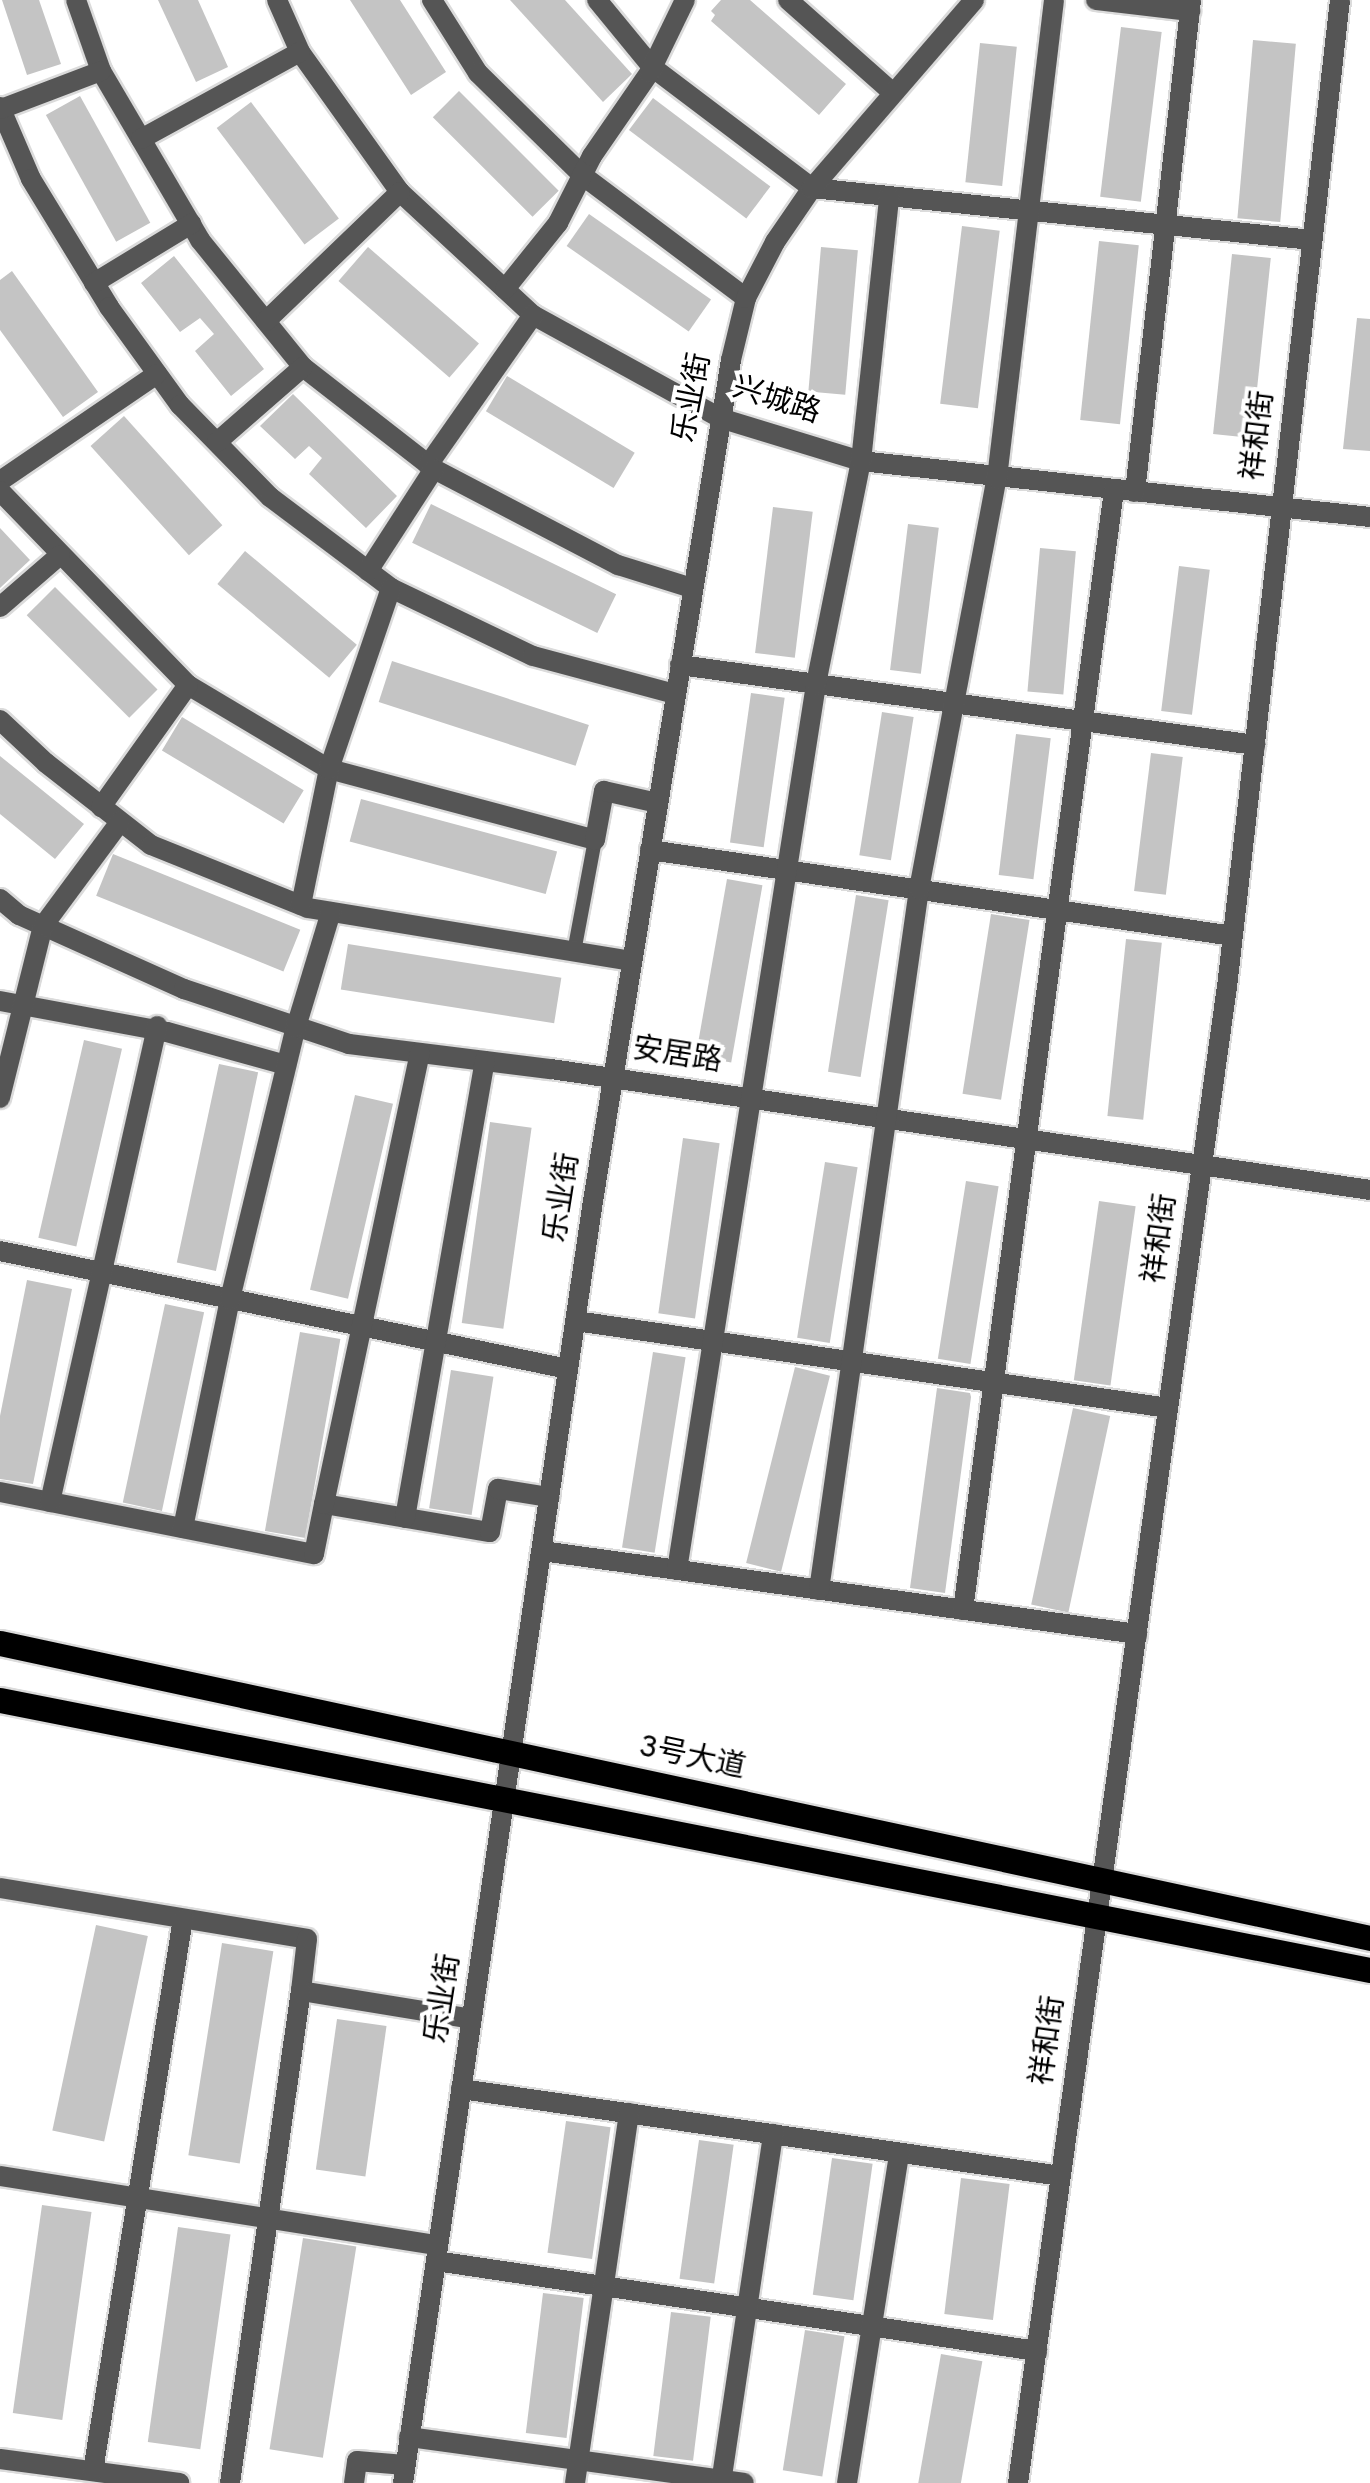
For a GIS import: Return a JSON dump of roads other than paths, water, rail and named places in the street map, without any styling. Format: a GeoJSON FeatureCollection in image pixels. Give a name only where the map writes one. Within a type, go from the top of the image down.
{"type":"FeatureCollection","features":[{"type":"Feature","properties":{"kind":"main road","name":"3号大道"},"geometry":{"type":"LineString","coordinates":[[0,1643],[1370,1938]]}},
{"type":"Feature","properties":{"kind":"main road"},"geometry":{"type":"LineString","coordinates":[[0,1700],[1370,1970]]}},
{"type":"Feature","properties":{"kind":"street"},"geometry":{"type":"LineString","coordinates":[[76,0],[101,71],[191,224],[303,367],[431,467],[618,565],[692,588]]}},
{"type":"Feature","properties":{"kind":"street","name":"兴城路"},"geometry":{"type":"LineString","coordinates":[[276,0],[300,52],[400,192],[533,315],[720,418],[862,460],[1370,517]]}},
{"type":"Feature","properties":{"kind":"street"},"geometry":{"type":"LineString","coordinates":[[597,0],[652,67],[812,188],[1312,240]]}},
{"type":"Feature","properties":{"kind":"street"},"geometry":{"type":"LineString","coordinates":[[505,290],[558,223],[582,175],[652,67],[685,0]]}},
{"type":"Feature","properties":{"kind":"street"},"geometry":{"type":"LineString","coordinates":[[788,0],[894,93]]}},
{"type":"Feature","properties":{"kind":"street","name":"乐业街"},"geometry":{"type":"LineString","coordinates":[[404,2474],[632,961],[720,418],[746,298],[775,242],[812,188],[974,0]]}},
{"type":"Feature","properties":{"kind":"street"},"geometry":{"type":"LineString","coordinates":[[820,1590],[919,889],[997,478],[1054,0]]}},
{"type":"Feature","properties":{"kind":"street"},"geometry":{"type":"LineString","coordinates":[[963,1610],[1084,721],[1166,225],[1191,6],[1096,0]]}},
{"type":"Feature","properties":{"kind":"street","name":"祥和街"},"geometry":{"type":"LineString","coordinates":[[1018,2483],[1233,936],[1340,0]]}},
{"type":"Feature","properties":{"kind":"street"},"geometry":{"type":"LineString","coordinates":[[439,2],[478,73],[582,175],[746,298]]}},
{"type":"Feature","properties":{"kind":"street"},"geometry":{"type":"LineString","coordinates":[[141,139],[300,52]]}},
{"type":"Feature","properties":{"kind":"street"},"geometry":{"type":"LineString","coordinates":[[101,71],[0,108],[31,179],[94,283],[158,374],[216,442],[270,496],[391,588],[532,656],[675,694]]}},
{"type":"Feature","properties":{"kind":"street"},"geometry":{"type":"LineString","coordinates":[[266,322],[400,192]]}},
{"type":"Feature","properties":{"kind":"street"},"geometry":{"type":"LineString","coordinates":[[677,1570],[816,684],[862,460],[889,196]]}},
{"type":"Feature","properties":{"kind":"street"},"geometry":{"type":"LineString","coordinates":[[94,283],[191,224]]}},
{"type":"Feature","properties":{"kind":"street"},"geometry":{"type":"LineString","coordinates":[[368,571],[431,467],[533,315]]}},
{"type":"Feature","properties":{"kind":"street"},"geometry":{"type":"LineString","coordinates":[[216,442],[303,367]]}},
{"type":"Feature","properties":{"kind":"street"},"geometry":{"type":"LineString","coordinates":[[0,481],[158,374]]}},
{"type":"Feature","properties":{"kind":"street"},"geometry":{"type":"LineString","coordinates":[[0,491],[188,685],[329,768],[594,840],[604,791],[658,803]]}},
{"type":"Feature","properties":{"kind":"street"},"geometry":{"type":"LineString","coordinates":[[0,607],[60,555]]}},
{"type":"Feature","properties":{"kind":"street"},"geometry":{"type":"LineString","coordinates":[[301,905],[329,768],[391,588]]}},
{"type":"Feature","properties":{"kind":"street"},"geometry":{"type":"LineString","coordinates":[[680,665],[1255,745]]}},
{"type":"Feature","properties":{"kind":"street"},"geometry":{"type":"LineString","coordinates":[[101,807],[188,685]]}},
{"type":"Feature","properties":{"kind":"street"},"geometry":{"type":"LineString","coordinates":[[0,720],[151,845],[301,905],[632,961]]}},
{"type":"Feature","properties":{"kind":"street"},"geometry":{"type":"LineString","coordinates":[[0,1098],[43,926],[120,822]]}},
{"type":"Feature","properties":{"kind":"street"},"geometry":{"type":"LineString","coordinates":[[650,850],[1233,936]]}},
{"type":"Feature","properties":{"kind":"street","name":"安居路"},"geometry":{"type":"LineString","coordinates":[[0,899],[43,926],[184,989],[349,1044],[614,1078],[1370,1190]]}},
{"type":"Feature","properties":{"kind":"street"},"geometry":{"type":"LineString","coordinates":[[183,1528],[230,1299],[286,1065],[331,912]]}},
{"type":"Feature","properties":{"kind":"street"},"geometry":{"type":"LineString","coordinates":[[0,1000],[156,1028],[286,1065]]}},
{"type":"Feature","properties":{"kind":"street"},"geometry":{"type":"LineString","coordinates":[[50,1502],[156,1028]]}},
{"type":"Feature","properties":{"kind":"street"},"geometry":{"type":"LineString","coordinates":[[0,1492],[314,1554],[420,1053]]}},
{"type":"Feature","properties":{"kind":"street"},"geometry":{"type":"LineString","coordinates":[[404,1518],[485,1061]]}},
{"type":"Feature","properties":{"kind":"street"},"geometry":{"type":"LineString","coordinates":[[0,1251],[568,1369]]}},
{"type":"Feature","properties":{"kind":"street"},"geometry":{"type":"LineString","coordinates":[[576,1321],[1168,1408]]}},
{"type":"Feature","properties":{"kind":"street"},"geometry":{"type":"LineString","coordinates":[[324,1504],[490,1532],[498,1489],[549,1496]]}},
{"type":"Feature","properties":{"kind":"street"},"geometry":{"type":"LineString","coordinates":[[542,1551],[1136,1634]]}},
{"type":"Feature","properties":{"kind":"street"},"geometry":{"type":"LineString","coordinates":[[0,1888],[308,1939],[230,2483]]}},
{"type":"Feature","properties":{"kind":"street"},"geometry":{"type":"LineString","coordinates":[[93,2471],[183,1918]]}},
{"type":"Feature","properties":{"kind":"street"},"geometry":{"type":"LineString","coordinates":[[301,1991],[472,2018]]}},
{"type":"Feature","properties":{"kind":"street"},"geometry":{"type":"LineString","coordinates":[[461,2089],[1061,2176]]}},
{"type":"Feature","properties":{"kind":"street"},"geometry":{"type":"LineString","coordinates":[[576,2483],[629,2113]]}},
{"type":"Feature","properties":{"kind":"street"},"geometry":{"type":"LineString","coordinates":[[721,2482],[773,2134]]}},
{"type":"Feature","properties":{"kind":"street"},"geometry":{"type":"LineString","coordinates":[[847,2483],[899,2152]]}},
{"type":"Feature","properties":{"kind":"street"},"geometry":{"type":"LineString","coordinates":[[0,2176],[268,2218],[604,2286],[1036,2350]]}},
{"type":"Feature","properties":{"kind":"street"},"geometry":{"type":"LineString","coordinates":[[409,2437],[744,2483]]}},
{"type":"Feature","properties":{"kind":"street"},"geometry":{"type":"LineString","coordinates":[[0,2458],[179,2483]]}},
{"type":"Feature","properties":{"kind":"street"},"geometry":{"type":"LineString","coordinates":[[354,2483],[357,2461],[404,2474]]}},
{"type":"Feature","properties":{"kind":"lane"},"geometry":{"type":"LineString","coordinates":[[574,952],[594,840]]}}]}
